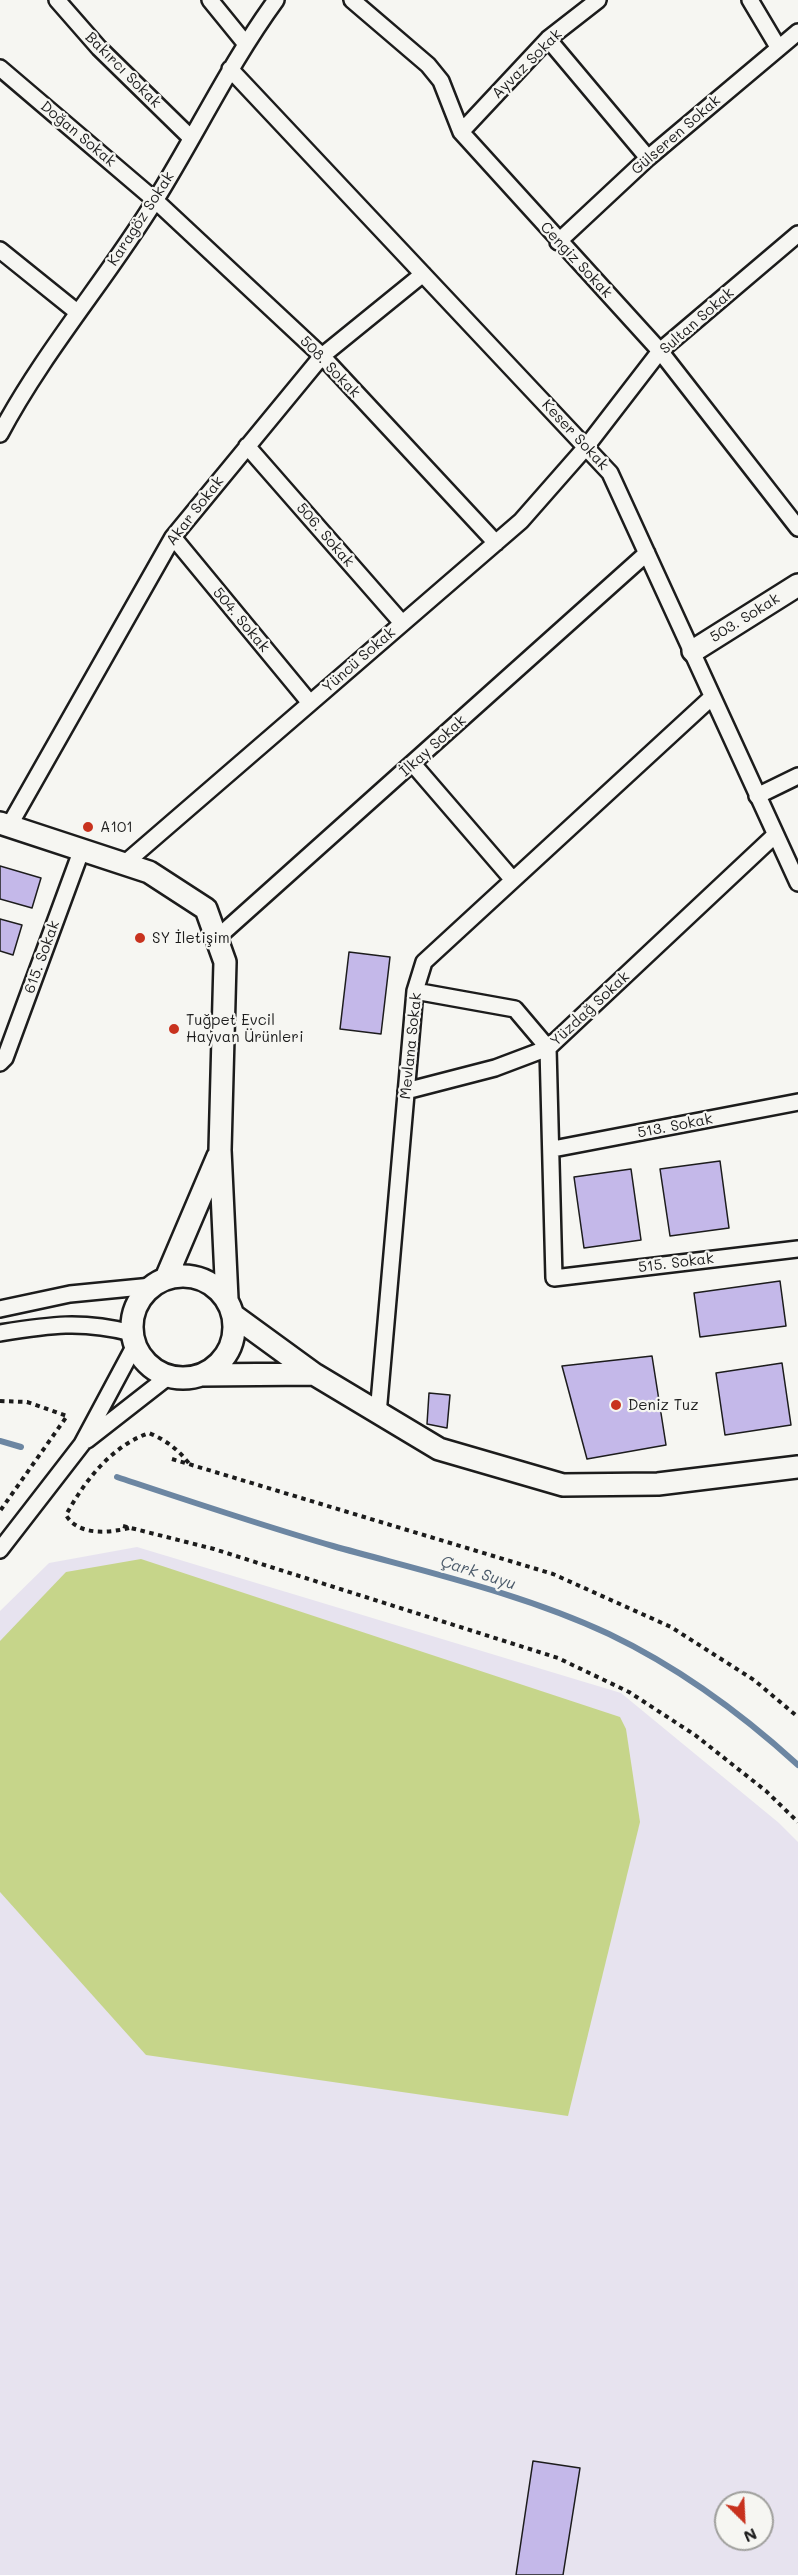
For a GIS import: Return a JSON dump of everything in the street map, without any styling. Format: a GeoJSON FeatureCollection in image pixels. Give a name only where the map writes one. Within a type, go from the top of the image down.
{"type":"FeatureCollection","features":[{"type":"Feature","properties":{"kind":"street","name":"Bakırcı Sokak"},"geometry":{"type":"LineString","coordinates":[[57,0],[99,48],[191,138]]}},
{"type":"Feature","properties":{"kind":"street"},"geometry":{"type":"LineString","coordinates":[[210,0],[245,43]]}},
{"type":"Feature","properties":{"kind":"street","name":"Karagöz Sokak"},"geometry":{"type":"LineString","coordinates":[[0,434],[77,312],[156,201],[245,43],[276,0]]}},
{"type":"Feature","properties":{"kind":"street","name":"Cengiz Sokak"},"geometry":{"type":"LineString","coordinates":[[352,0],[428,65],[441,81],[461,132],[558,242],[660,351],[798,528]]}},
{"type":"Feature","properties":{"kind":"street","name":"Ayvaz Sokak"},"geometry":{"type":"LineString","coordinates":[[461,132],[548,39],[598,0]]}},
{"type":"Feature","properties":{"kind":"street"},"geometry":{"type":"LineString","coordinates":[[750,0],[778,47]]}},
{"type":"Feature","properties":{"kind":"street","name":"Gülseren Sokak"},"geometry":{"type":"LineString","coordinates":[[558,242],[648,158],[798,32]]}},
{"type":"Feature","properties":{"kind":"street"},"geometry":{"type":"LineString","coordinates":[[548,39],[648,158]]}},
{"type":"Feature","properties":{"kind":"street","name":"Doğan Sokak"},"geometry":{"type":"LineString","coordinates":[[0,68],[156,201]]}},
{"type":"Feature","properties":{"kind":"street","name":"Keser Sokak"},"geometry":{"type":"LineString","coordinates":[[230,69],[610,473],[693,651],[774,836],[798,883]]}},
{"type":"Feature","properties":{"kind":"street","name":"508. Sokak"},"geometry":{"type":"LineString","coordinates":[[156,201],[322,356],[496,543]]}},
{"type":"Feature","properties":{"kind":"street","name":"Sultan Sokak"},"geometry":{"type":"LineString","coordinates":[[585,447],[660,351],[795,242]]}},
{"type":"Feature","properties":{"kind":"street"},"geometry":{"type":"LineString","coordinates":[[0,250],[77,312]]}},
{"type":"Feature","properties":{"kind":"street","name":"Akar Sokak"},"geometry":{"type":"LineString","coordinates":[[4,825],[173,537],[322,356],[423,274]]}},
{"type":"Feature","properties":{"kind":"street","name":"506. Sokak"},"geometry":{"type":"LineString","coordinates":[[247,446],[402,623]]}},
{"type":"Feature","properties":{"kind":"street","name":"Yüncü Sokak"},"geometry":{"type":"LineString","coordinates":[[124,864],[521,521],[585,447]]}},
{"type":"Feature","properties":{"kind":"street","name":"504. Sokak"},"geometry":{"type":"LineString","coordinates":[[173,537],[310,703]]}},
{"type":"Feature","properties":{"kind":"street","name":"İlkay Sokak"},"geometry":{"type":"LineString","coordinates":[[217,938],[647,553]]}},
{"type":"Feature","properties":{"kind":"street","name":"503. Sokak"},"geometry":{"type":"LineString","coordinates":[[693,651],[798,585]]}},
{"type":"Feature","properties":{"kind":"street","name":"Mevlana Sokak"},"geometry":{"type":"LineString","coordinates":[[378,1414],[415,991],[424,962],[712,697]]}},
{"type":"Feature","properties":{"kind":"street"},"geometry":{"type":"LineString","coordinates":[[413,764],[513,880]]}},
{"type":"Feature","properties":{"kind":"street"},"geometry":{"type":"LineString","coordinates":[[757,796],[798,776]]}},
{"type":"Feature","properties":{"kind":"street"},"geometry":{"type":"LineString","coordinates":[[4,825],[149,872],[206,909],[217,938],[225,962],[220,1150],[230,1307],[234,1330],[228,1352],[213,1369],[199,1375]]}},
{"type":"Feature","properties":{"kind":"street","name":"Yüzdağ Sokak"},"geometry":{"type":"LineString","coordinates":[[554,1278],[553,1149],[548,1048],[774,836]]}},
{"type":"Feature","properties":{"kind":"street","name":"615. Sokak"},"geometry":{"type":"LineString","coordinates":[[0,1064],[5,1058],[82,849]]}},
{"type":"Feature","properties":{"kind":"street"},"geometry":{"type":"LineString","coordinates":[[406,1091],[495,1068],[548,1048],[515,1009],[415,991]]}},
{"type":"Feature","properties":{"kind":"street","name":"513. Sokak"},"geometry":{"type":"LineString","coordinates":[[553,1149],[798,1102]]}},
{"type":"Feature","properties":{"kind":"street"},"geometry":{"type":"LineString","coordinates":[[0,1550],[82,1444],[133,1339],[136,1307],[159,1282],[220,1150]]}},
{"type":"Feature","properties":{"kind":"street","name":"515. Sokak"},"geometry":{"type":"LineString","coordinates":[[554,1278],[798,1249]]}},
{"type":"Feature","properties":{"kind":"street"},"geometry":{"type":"LineString","coordinates":[[0,1309],[70,1294],[159,1282],[183,1275],[200,1278],[215,1286],[230,1307],[314,1374],[439,1449],[563,1485],[658,1484],[798,1467]]}},
{"type":"Feature","properties":{"kind":"street"},"geometry":{"type":"LineString","coordinates":[[0,1333],[59,1323],[101,1326],[133,1339],[143,1359],[154,1370],[169,1376],[184,1378],[199,1375],[314,1374]]}},
{"type":"Feature","properties":{"kind":"street"},"geometry":{"type":"LineString","coordinates":[[82,1444],[169,1376]]}},
{"type":"Feature","properties":{"kind":"path"},"geometry":{"type":"LineString","coordinates":[[0,1511],[67,1416],[27,1402],[2,1404]]}},
{"type":"Feature","properties":{"kind":"path"},"geometry":{"type":"LineString","coordinates":[[130,1528],[110,1533],[86,1530],[70,1522],[66,1515],[74,1500],[112,1454],[133,1438],[149,1433],[163,1438],[182,1454],[191,1466]]}},
{"type":"Feature","properties":{"kind":"path"},"geometry":{"type":"LineString","coordinates":[[172,1459],[553,1574],[671,1627],[754,1680],[798,1717]]}},
{"type":"Feature","properties":{"kind":"path"},"geometry":{"type":"LineString","coordinates":[[123,1526],[214,1549],[566,1661],[629,1692],[695,1735],[766,1791],[798,1822]]}},
{"type":"Feature","properties":{"kind":"shaded area"},"geometry":{"type":"Polygon","coordinates":[[[137,1547],[621,1693],[779,1823],[798,1842],[798,2575],[0,2575],[0,1611],[49,1563],[137,1547]]]}},
{"type":"Feature","properties":{"kind":"green space"},"geometry":{"type":"Polygon","coordinates":[[[141,1559],[620,1717],[626,1729],[640,1822],[568,2116],[146,2055],[0,1892],[0,1641],[66,1572],[141,1559]]]}},
{"type":"Feature","properties":{"kind":"building"},"geometry":{"type":"Polygon","coordinates":[[[0,866],[41,878],[32,908],[0,899],[0,866]]]}},
{"type":"Feature","properties":{"kind":"building"},"geometry":{"type":"Polygon","coordinates":[[[0,919],[22,925],[13,955],[0,951],[0,919]]]}},
{"type":"Feature","properties":{"kind":"building"},"geometry":{"type":"Polygon","coordinates":[[[349,952],[390,957],[381,1034],[340,1029],[349,952]]]}},
{"type":"Feature","properties":{"kind":"building"},"geometry":{"type":"Polygon","coordinates":[[[720,1161],[729,1228],[670,1236],[660,1169],[720,1161]]]}},
{"type":"Feature","properties":{"kind":"building"},"geometry":{"type":"Polygon","coordinates":[[[631,1169],[641,1240],[584,1248],[574,1177],[631,1169]]]}},
{"type":"Feature","properties":{"kind":"building"},"geometry":{"type":"Polygon","coordinates":[[[780,1281],[786,1326],[700,1337],[694,1293],[780,1281]]]}},
{"type":"Feature","properties":{"kind":"building","name":"Deniz Tuz"},"geometry":{"type":"Polygon","coordinates":[[[652,1356],[666,1445],[587,1459],[562,1366],[652,1356]]]}},
{"type":"Feature","properties":{"kind":"building"},"geometry":{"type":"Polygon","coordinates":[[[782,1363],[791,1425],[725,1435],[716,1373],[782,1363]]]}},
{"type":"Feature","properties":{"kind":"building"},"geometry":{"type":"Polygon","coordinates":[[[429,1393],[450,1395],[447,1428],[427,1424],[429,1393]]]}},
{"type":"Feature","properties":{"kind":"building"},"geometry":{"type":"Polygon","coordinates":[[[533,2461],[580,2468],[563,2575],[516,2575],[533,2461]]]}},
{"type":"Feature","properties":{"kind":"waterway","name":"Çark Suyu"},"geometry":{"type":"LineString","coordinates":[[0,1441],[21,1447]]}},
{"type":"Feature","properties":{"kind":"waterway","name":"Çark Suyu"},"geometry":{"type":"LineString","coordinates":[[117,1477],[306,1538],[508,1595],[576,1620],[635,1647],[684,1676],[731,1709],[798,1765]]}},
{"type":"Feature","properties":{"kind":"place","name":"A101"},"geometry":{"type":"Point","coordinates":[88,827]}},
{"type":"Feature","properties":{"kind":"place","name":"SY İletişim"},"geometry":{"type":"Point","coordinates":[140,938]}},
{"type":"Feature","properties":{"kind":"place","name":"Tuğpet Evcil Hayvan Ürünleri"},"geometry":{"type":"Point","coordinates":[174,1029]}},
{"type":"Feature","properties":{"kind":"place","name":"Deniz Tuz"},"geometry":{"type":"Point","coordinates":[616,1405]}}]}
